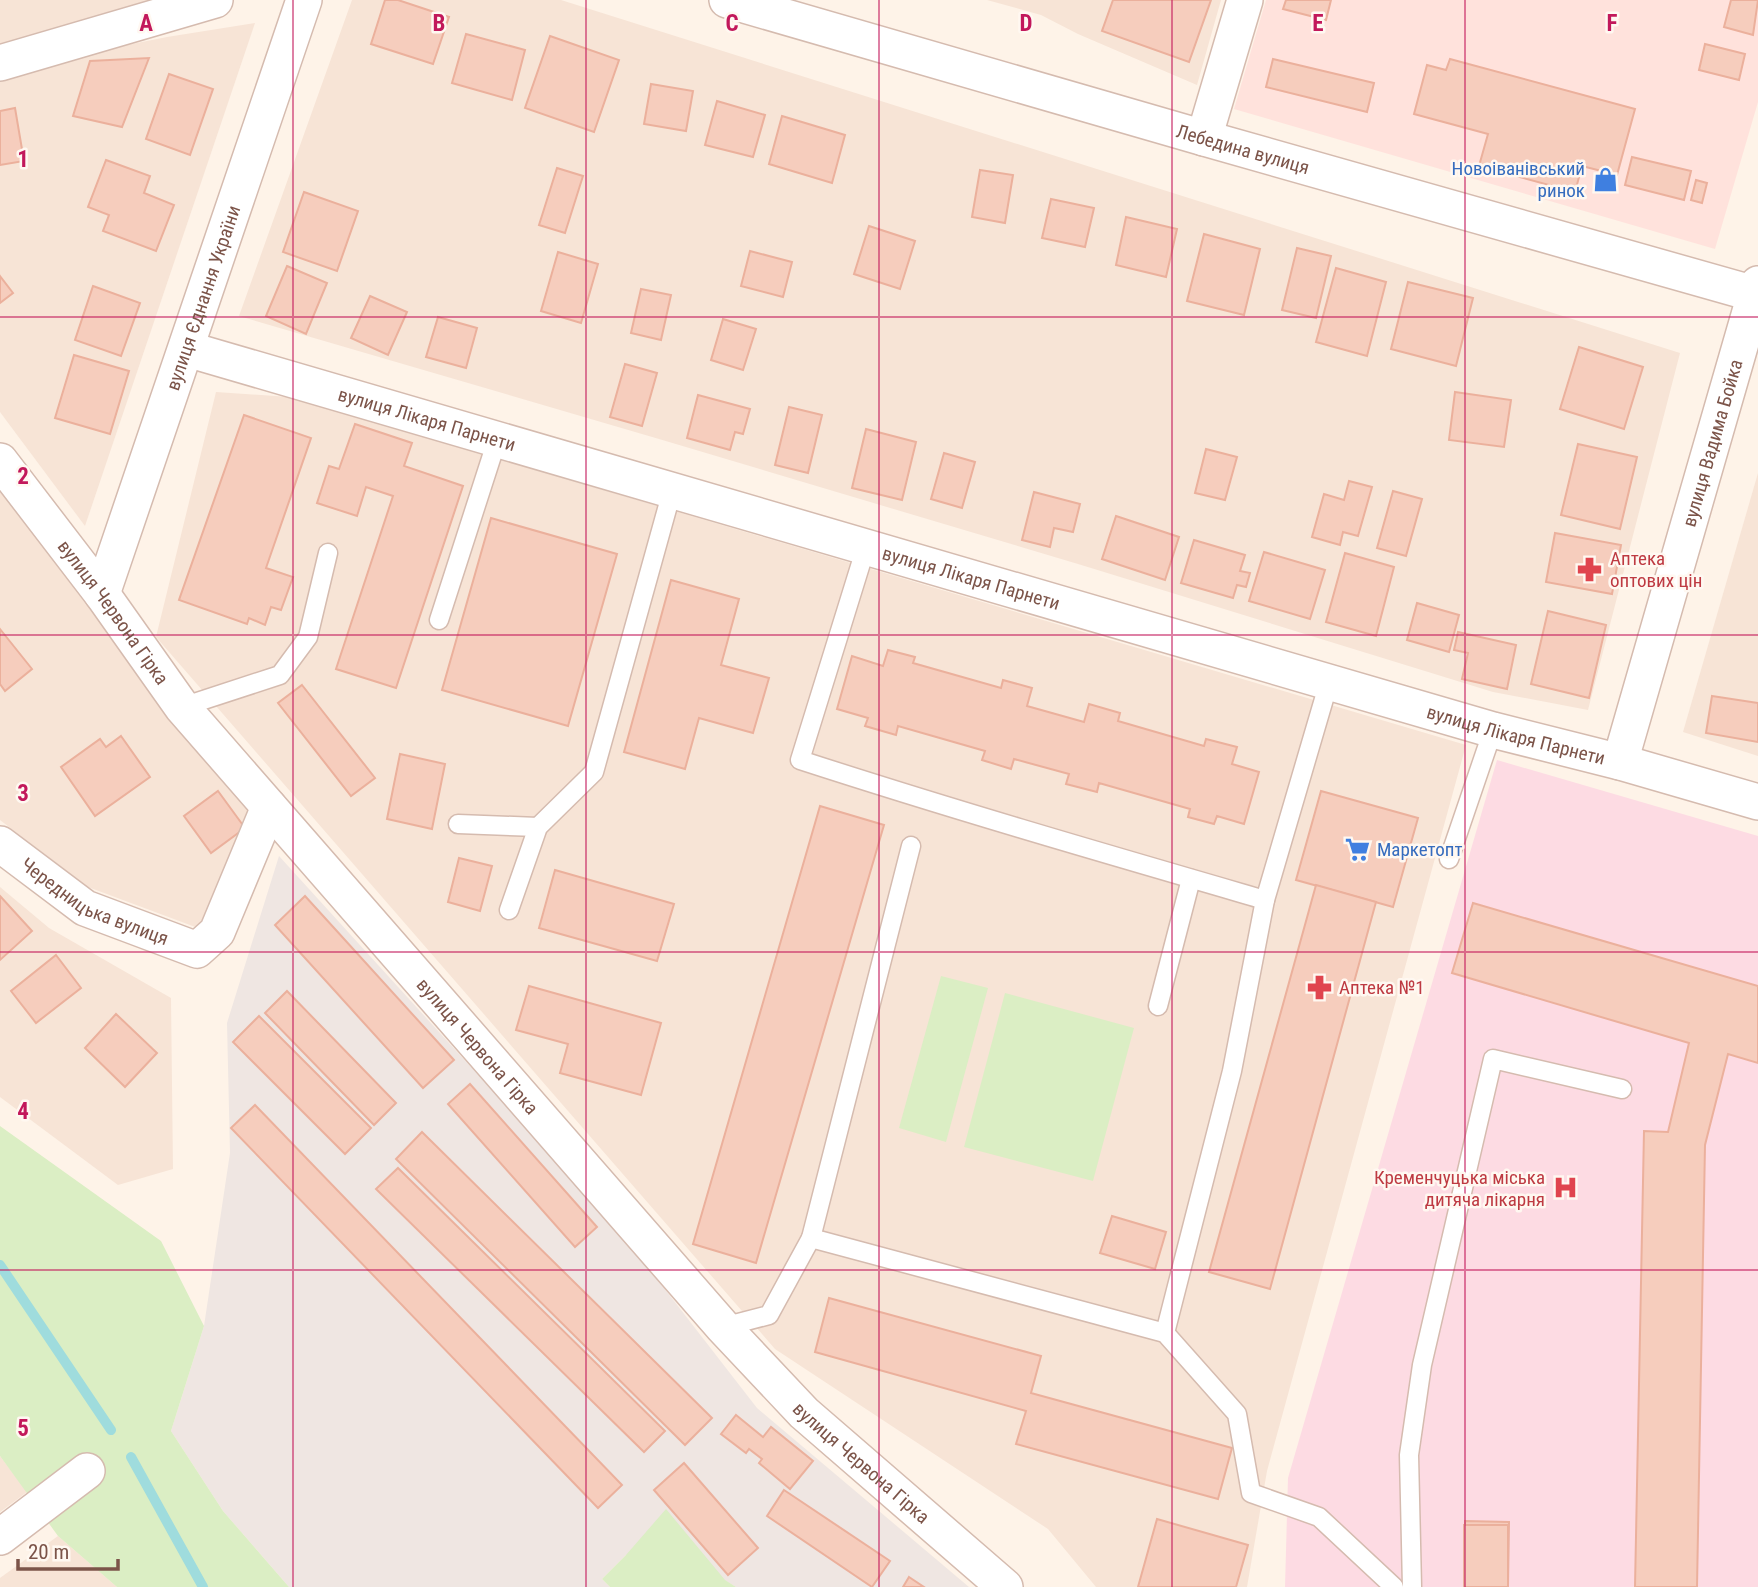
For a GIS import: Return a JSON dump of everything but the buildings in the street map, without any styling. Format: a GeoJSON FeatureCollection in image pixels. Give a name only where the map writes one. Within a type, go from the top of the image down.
{"type":"FeatureCollection","features":[{"type":"Feature","properties":{"kind":"street"},"geometry":{"type":"LineString","coordinates":[[0,63],[215,0]]}},
{"type":"Feature","properties":{"kind":"street","name":"вулиця Єднання України"},"geometry":{"type":"LineString","coordinates":[[102,594],[304,0]]}},
{"type":"Feature","properties":{"kind":"street","name":"Лебедина вулиця"},"geometry":{"type":"LineString","coordinates":[[727,0],[1204,138],[1757,291]]}},
{"type":"Feature","properties":{"kind":"street"},"geometry":{"type":"LineString","coordinates":[[1204,138],[1245,0]]}},
{"type":"Feature","properties":{"kind":"street","name":"вулиця Вадима Бойка"},"geometry":{"type":"LineString","coordinates":[[1620,762],[1757,291]]}},
{"type":"Feature","properties":{"kind":"street","name":"вулиця Лікаря Парнети"},"geometry":{"type":"LineString","coordinates":[[187,349],[1493,730],[1620,762],[1758,802]]}},
{"type":"Feature","properties":{"kind":"street","name":"вулиця Червона Гірка"},"geometry":{"type":"LineString","coordinates":[[0,461],[102,594],[182,707],[723,1327],[804,1413],[1005,1587]]}},
{"type":"Feature","properties":{"kind":"street","name":"Чередницька вулиця"},"geometry":{"type":"LineString","coordinates":[[0,844],[85,908],[197,950],[217,932],[269,807]]}},
{"type":"Feature","properties":{"kind":"street"},"geometry":{"type":"LineString","coordinates":[[0,1537],[87,1471]]}},
{"type":"Feature","properties":{"kind":"lane"},"geometry":{"type":"LineString","coordinates":[[439,620],[497,440]]}},
{"type":"Feature","properties":{"kind":"lane"},"geometry":{"type":"LineString","coordinates":[[509,910],[538,827],[594,772],[672,491]]}},
{"type":"Feature","properties":{"kind":"lane"},"geometry":{"type":"LineString","coordinates":[[866,547],[800,760],[924,800],[1265,900]]}},
{"type":"Feature","properties":{"kind":"lane"},"geometry":{"type":"LineString","coordinates":[[182,707],[280,675],[308,637],[328,553]]}},
{"type":"Feature","properties":{"kind":"lane"},"geometry":{"type":"LineString","coordinates":[[1165,1333],[1232,1071],[1265,900],[1329,682]]}},
{"type":"Feature","properties":{"kind":"lane"},"geometry":{"type":"LineString","coordinates":[[1449,859],[1493,730]]}},
{"type":"Feature","properties":{"kind":"lane"},"geometry":{"type":"LineString","coordinates":[[458,824],[538,827]]}},
{"type":"Feature","properties":{"kind":"lane"},"geometry":{"type":"LineString","coordinates":[[723,1327],[769,1315],[811,1238],[911,846]]}},
{"type":"Feature","properties":{"kind":"lane"},"geometry":{"type":"LineString","coordinates":[[1158,1006],[1191,878]]}},
{"type":"Feature","properties":{"kind":"lane"},"geometry":{"type":"LineString","coordinates":[[1412,1587],[1409,1455],[1422,1365],[1493,1059],[1622,1089]]}},
{"type":"Feature","properties":{"kind":"lane"},"geometry":{"type":"LineString","coordinates":[[811,1238],[1165,1333],[1237,1414],[1251,1493],[1319,1517],[1394,1587]]}},
{"type":"Feature","properties":{"kind":"shaded area"},"geometry":{"type":"Polygon","coordinates":[[[0,0],[158,0],[0,45],[0,0]]]}},
{"type":"Feature","properties":{"kind":"shaded area"},"geometry":{"type":"Polygon","coordinates":[[[352,0],[561,0],[1680,353],[1588,710],[1493,692],[1078,564],[239,316],[352,0]]]}},
{"type":"Feature","properties":{"kind":"shaded area"},"geometry":{"type":"Polygon","coordinates":[[[987,0],[1221,0],[1197,85],[1078,34],[1041,15],[987,0]]]}},
{"type":"Feature","properties":{"kind":"shaded area","name":"Новоіванівський ринок"},"geometry":{"type":"Polygon","coordinates":[[[1266,0],[1758,0],[1758,102],[1715,249],[1234,109],[1266,0]]]}},
{"type":"Feature","properties":{"kind":"shaded area"},"geometry":{"type":"Polygon","coordinates":[[[255,23],[85,526],[0,412],[0,76],[52,60],[255,23]]]}},
{"type":"Feature","properties":{"kind":"shaded area"},"geometry":{"type":"Polygon","coordinates":[[[216,392],[289,397],[1466,745],[1267,1471],[1247,1587],[1096,1587],[1048,1529],[775,1349],[156,637],[216,392]]]}},
{"type":"Feature","properties":{"kind":"shaded area"},"geometry":{"type":"Polygon","coordinates":[[[1758,473],[1758,756],[1683,732],[1758,473]]]}},
{"type":"Feature","properties":{"kind":"shaded area"},"geometry":{"type":"Polygon","coordinates":[[[0,486],[88,607],[254,809],[198,928],[88,887],[0,820],[0,486]]]}},
{"type":"Feature","properties":{"kind":"shaded area","name":"Кременчуцька міська дитяча лікарня"},"geometry":{"type":"Polygon","coordinates":[[[1497,760],[1758,836],[1758,1587],[1285,1587],[1288,1478],[1497,760]]]}},
{"type":"Feature","properties":{"kind":"shaded area"},"geometry":{"type":"Polygon","coordinates":[[[279,856],[619,1230],[757,1408],[969,1587],[736,1587],[726,1581],[626,1555],[602,1579],[610,1587],[289,1587],[223,1511],[171,1431],[204,1326],[230,1153],[227,1023],[279,856]]]}},
{"type":"Feature","properties":{"kind":"shaded area"},"geometry":{"type":"Polygon","coordinates":[[[0,887],[49,928],[171,998],[173,1169],[118,1185],[0,1097],[0,887]]]}},
{"type":"Feature","properties":{"kind":"shaded area"},"geometry":{"type":"Polygon","coordinates":[[[0,1456],[27,1492],[0,1512],[0,1456]]]}},
{"type":"Feature","properties":{"kind":"shaded area"},"geometry":{"type":"Polygon","coordinates":[[[58,1536],[117,1587],[0,1587],[0,1578],[58,1536]]]}},
{"type":"Feature","properties":{"kind":"green space"},"geometry":{"type":"Polygon","coordinates":[[[941,976],[988,988],[946,1142],[899,1128],[941,976]]]}},
{"type":"Feature","properties":{"kind":"green space"},"geometry":{"type":"Polygon","coordinates":[[[1005,993],[1134,1028],[1093,1181],[964,1147],[1005,993]]]}},
{"type":"Feature","properties":{"kind":"green space"},"geometry":{"type":"Polygon","coordinates":[[[0,1126],[161,1241],[204,1326],[171,1431],[223,1511],[289,1587],[117,1587],[58,1536],[0,1456],[0,1126]]]}},
{"type":"Feature","properties":{"kind":"green space"},"geometry":{"type":"Polygon","coordinates":[[[666,1509],[725,1580],[736,1587],[610,1587],[602,1579],[666,1509]]]}},
{"type":"Feature","properties":{"kind":"waterway"},"geometry":{"type":"LineString","coordinates":[[0,1265],[111,1430]]}},
{"type":"Feature","properties":{"kind":"waterway"},"geometry":{"type":"LineString","coordinates":[[131,1457],[203,1587]]}},
{"type":"Feature","properties":{"kind":"place","name":"Новоіванівський ринок"},"geometry":{"type":"Point","coordinates":[1605,179]}},
{"type":"Feature","properties":{"kind":"place","name":"Аптека оптових цін"},"geometry":{"type":"Point","coordinates":[1590,569]}},
{"type":"Feature","properties":{"kind":"place","name":"Маркетопт"},"geometry":{"type":"Point","coordinates":[1357,849]}},
{"type":"Feature","properties":{"kind":"place","name":"Аптека №1"},"geometry":{"type":"Point","coordinates":[1319,987]}},
{"type":"Feature","properties":{"kind":"place","name":"Кременчуцька міська дитяча лікарня"},"geometry":{"type":"Point","coordinates":[1565,1188]}}]}
